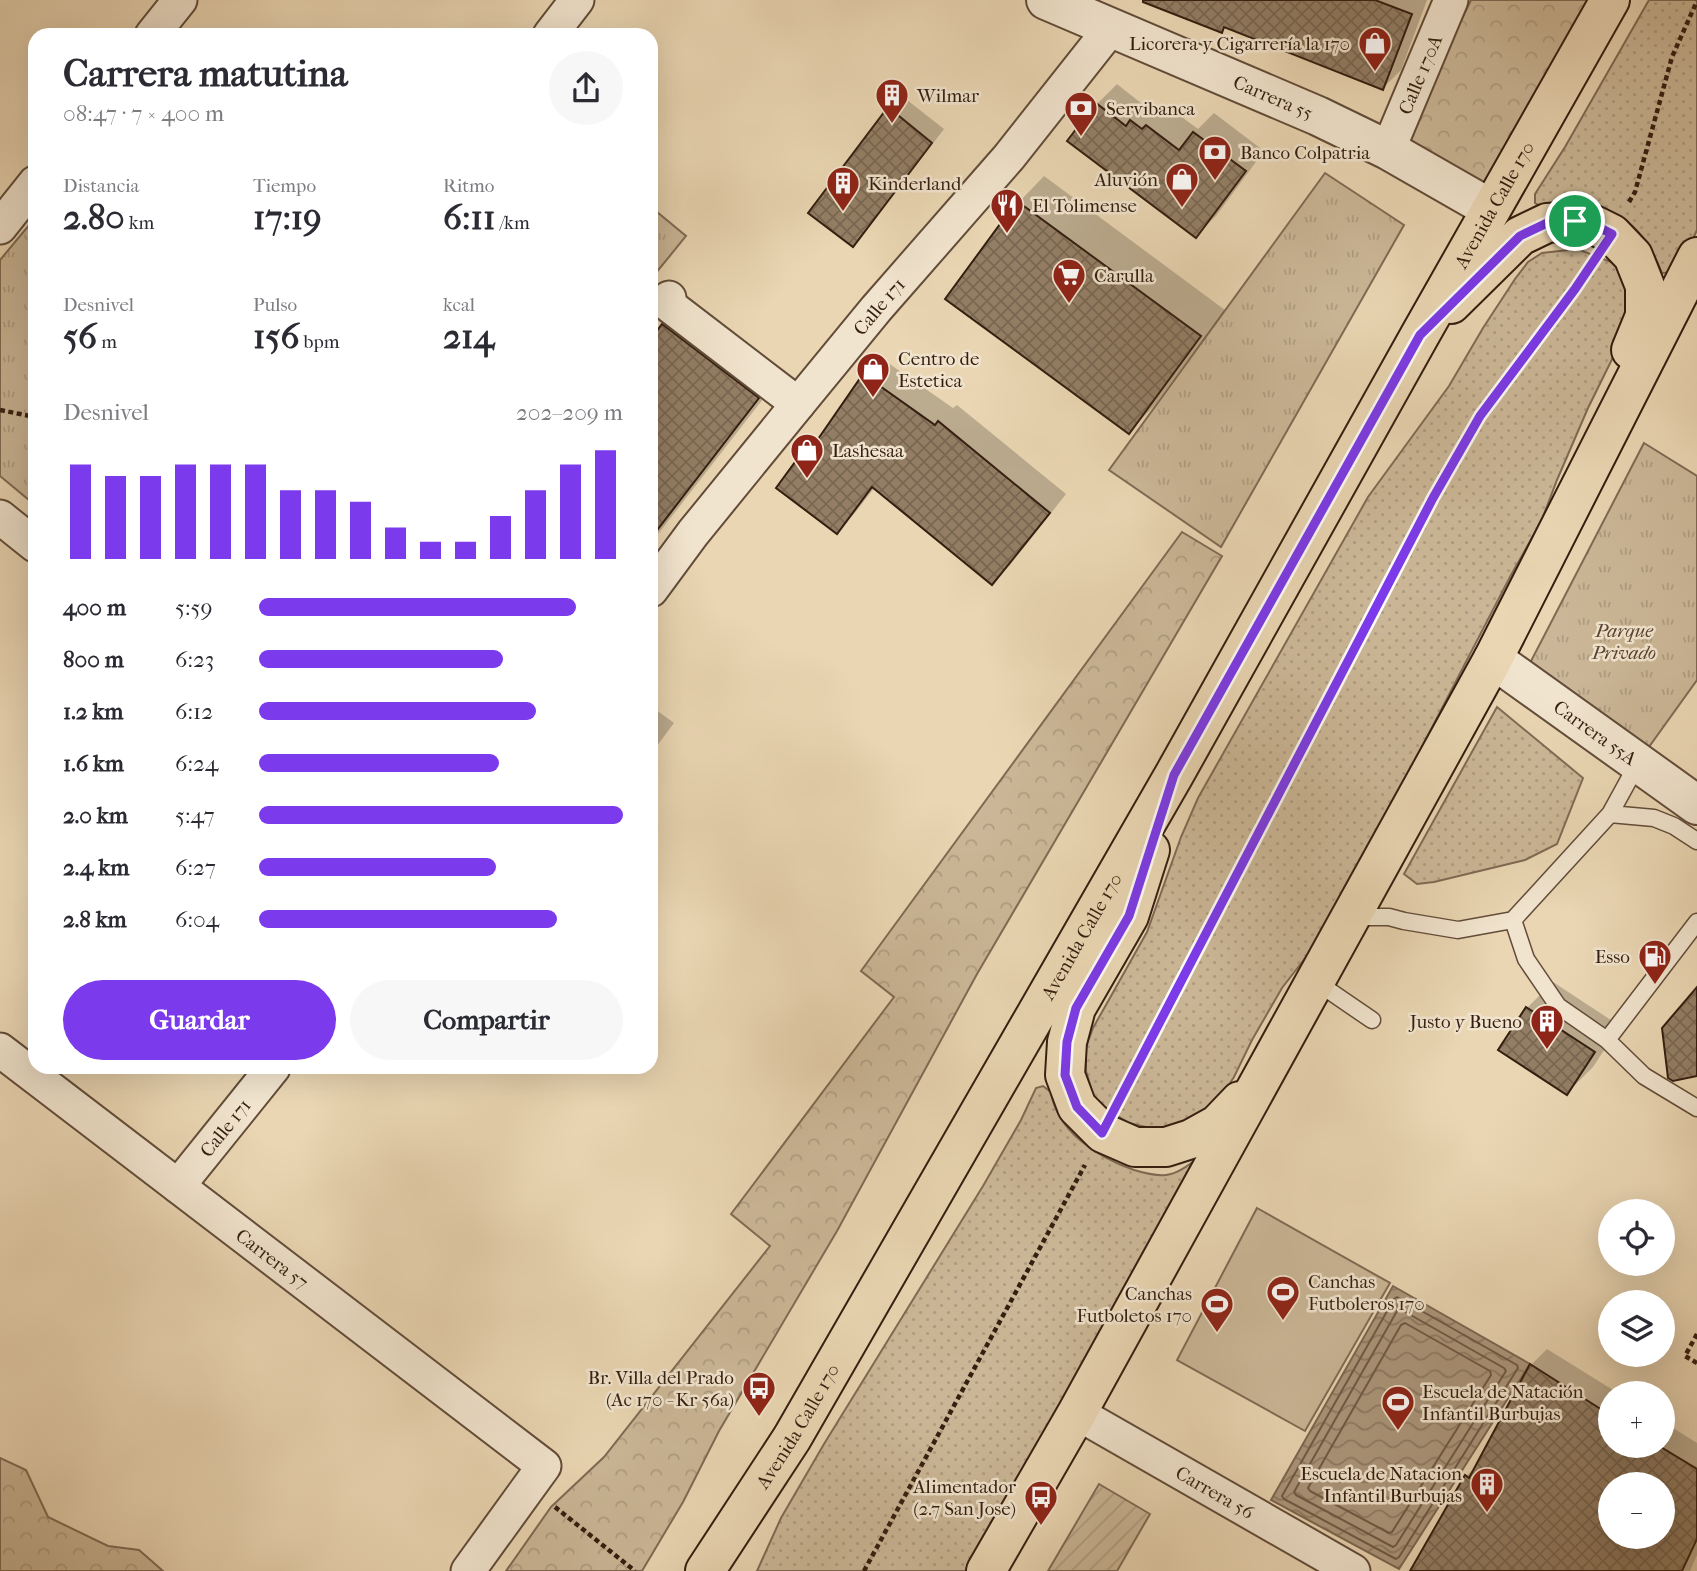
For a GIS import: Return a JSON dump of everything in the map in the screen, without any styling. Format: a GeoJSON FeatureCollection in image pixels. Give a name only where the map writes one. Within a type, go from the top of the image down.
{"type":"FeatureCollection","features":[{"type":"Feature","properties":{"kind":"main road","name":"Avenida Calle 170"},"geometry":{"type":"LineString","coordinates":[[705,1571],[792,1438],[1174,775],[1610,0]]}},
{"type":"Feature","properties":{"kind":"main road"},"geometry":{"type":"LineString","coordinates":[[1420,335],[1520,236],[1547,223],[1575,221],[1594,225],[1612,234],[1633,256],[1645,286],[1645,316],[1564,518]]}},
{"type":"Feature","properties":{"kind":"main road"},"geometry":{"type":"LineString","coordinates":[[986,1571],[1077,1413],[1493,659],[1697,257]]}},
{"type":"Feature","properties":{"kind":"main road"},"geometry":{"type":"LineString","coordinates":[[1174,775],[1129,916],[1076,1008],[1067,1042],[1065,1075],[1077,1107],[1102,1133],[1135,1147],[1166,1147],[1191,1139],[1218,1124],[1259,1082]]}},
{"type":"Feature","properties":{"kind":"street"},"geometry":{"type":"LineString","coordinates":[[158,28],[180,0]]}},
{"type":"Feature","properties":{"kind":"street"},"geometry":{"type":"LineString","coordinates":[[555,28],[577,0]]}},
{"type":"Feature","properties":{"kind":"street","name":"Carrera 55"},"geometry":{"type":"LineString","coordinates":[[1046,0],[1318,116],[1388,150],[1491,209]]}},
{"type":"Feature","properties":{"kind":"street","name":"Calle 170A"},"geometry":{"type":"LineString","coordinates":[[1388,150],[1451,0]]}},
{"type":"Feature","properties":{"kind":"street","name":"Calle 171"},"geometry":{"type":"LineString","coordinates":[[658,580],[798,404],[876,309],[1009,157],[1111,28]]}},
{"type":"Feature","properties":{"kind":"street"},"geometry":{"type":"LineString","coordinates":[[0,227],[28,192]]}},
{"type":"Feature","properties":{"kind":"street"},"geometry":{"type":"LineString","coordinates":[[669,298],[670,306],[798,404]]}},
{"type":"Feature","properties":{"kind":"street"},"geometry":{"type":"LineString","coordinates":[[0,517],[28,539]]}},
{"type":"Feature","properties":{"kind":"street","name":"Carrera 55A"},"geometry":{"type":"LineString","coordinates":[[1493,659],[1697,805]]}},
{"type":"Feature","properties":{"kind":"street","name":"Carrera 57"},"geometry":{"type":"LineString","coordinates":[[0,1050],[28,1071]]}},
{"type":"Feature","properties":{"kind":"street","name":"Carrera 57"},"geometry":{"type":"LineString","coordinates":[[31,1074],[178,1186],[537,1477]]}},
{"type":"Feature","properties":{"kind":"street","name":"Calle 171"},"geometry":{"type":"LineString","coordinates":[[178,1186],[268,1074]]}},
{"type":"Feature","properties":{"kind":"street","name":"Carrera 56"},"geometry":{"type":"LineString","coordinates":[[1077,1413],[1353,1571]]}},
{"type":"Feature","properties":{"kind":"street"},"geometry":{"type":"LineString","coordinates":[[468,1571],[537,1477]]}},
{"type":"Feature","properties":{"kind":"lane"},"geometry":{"type":"LineString","coordinates":[[1351,917],[1389,917],[1458,930],[1513,920],[1610,814],[1638,763]]}},
{"type":"Feature","properties":{"kind":"lane"},"geometry":{"type":"LineString","coordinates":[[1610,814],[1654,818],[1674,826],[1697,841]]}},
{"type":"Feature","properties":{"kind":"lane"},"geometry":{"type":"LineString","coordinates":[[1513,920],[1526,959],[1558,1006],[1607,1040],[1644,1076],[1697,1108]]}},
{"type":"Feature","properties":{"kind":"lane"},"geometry":{"type":"LineString","coordinates":[[1607,1040],[1697,922]]}},
{"type":"Feature","properties":{"kind":"lane"},"geometry":{"type":"LineString","coordinates":[[1315,981],[1372,1020]]}},
{"type":"Feature","properties":{"kind":"path"},"geometry":{"type":"LineString","coordinates":[[864,1571],[1102,1133],[1433,498],[1480,416],[1575,289],[1612,234],[1634,192],[1672,57],[1697,1]]}},
{"type":"Feature","properties":{"kind":"path"},"geometry":{"type":"LineString","coordinates":[[0,410],[28,416]]}},
{"type":"Feature","properties":{"kind":"path"},"geometry":{"type":"LineString","coordinates":[[1697,1334],[1685,1356],[1697,1363]]}},
{"type":"Feature","properties":{"kind":"path"},"geometry":{"type":"LineString","coordinates":[[537,1477],[635,1571]]}},
{"type":"Feature","properties":{"kind":"green space"},"geometry":{"type":"Polygon","coordinates":[[[1471,0],[1595,0],[1483,191],[1403,140],[1471,0]]]}},
{"type":"Feature","properties":{"kind":"green space"},"geometry":{"type":"Polygon","coordinates":[[[1649,0],[1697,0],[1697,230],[1678,272],[1662,273],[1642,237],[1619,217],[1593,211],[1543,208],[1535,203],[1535,194],[1649,0]]]}},
{"type":"Feature","properties":{"kind":"green space"},"geometry":{"type":"Polygon","coordinates":[[[1325,173],[1404,225],[1221,547],[1109,470],[1325,173]]]}},
{"type":"Feature","properties":{"kind":"green space"},"geometry":{"type":"Polygon","coordinates":[[[658,213],[686,236],[658,270],[658,213]]]}},
{"type":"Feature","properties":{"kind":"green space"},"geometry":{"type":"Polygon","coordinates":[[[28,226],[28,499],[0,476],[0,260],[28,226]]]}},
{"type":"Feature","properties":{"kind":"green space"},"geometry":{"type":"Polygon","coordinates":[[[1577,249],[1614,263],[1622,276],[1627,291],[1625,333],[1588,408],[1541,522],[1339,907],[1313,948],[1282,988],[1221,1097],[1203,1117],[1171,1129],[1129,1123],[1102,1106],[1093,1095],[1086,1071],[1086,1047],[1093,1028],[1147,932],[1198,798],[1368,497],[1449,386],[1515,279],[1528,262],[1542,253],[1577,249]]]}},
{"type":"Feature","properties":{"kind":"green space","name":"Parque Privado"},"geometry":{"type":"Polygon","coordinates":[[[1644,443],[1697,476],[1697,680],[1646,751],[1529,665],[1644,443]]]}},
{"type":"Feature","properties":{"kind":"green space"},"geometry":{"type":"Polygon","coordinates":[[[1182,532],[1222,556],[977,974],[837,1231],[719,1431],[683,1502],[642,1571],[506,1571],[551,1507],[604,1457],[770,1246],[731,1214],[894,997],[861,971],[1182,532]]]}},
{"type":"Feature","properties":{"kind":"green space"},"geometry":{"type":"Polygon","coordinates":[[[1497,707],[1583,778],[1557,844],[1525,860],[1417,884],[1404,874],[1497,707]]]}},
{"type":"Feature","properties":{"kind":"green space"},"geometry":{"type":"Polygon","coordinates":[[[1043,1086],[1051,1092],[1055,1106],[1071,1131],[1094,1151],[1121,1165],[1146,1173],[1166,1175],[1179,1171],[1199,1157],[969,1571],[757,1571],[781,1518],[824,1444],[983,1186],[1036,1088],[1043,1086]]]}},
{"type":"Feature","properties":{"kind":"green space","name":"Canchas Futboleros 170"},"geometry":{"type":"Polygon","coordinates":[[[1257,1208],[1390,1283],[1305,1431],[1177,1360],[1257,1208]]]}},
{"type":"Feature","properties":{"kind":"green space"},"geometry":{"type":"Polygon","coordinates":[[[0,1458],[26,1470],[48,1517],[108,1546],[139,1550],[163,1571],[0,1571],[0,1458]]]}},
{"type":"Feature","properties":{"kind":"green space"},"geometry":{"type":"Polygon","coordinates":[[[1099,1484],[1150,1514],[1117,1571],[1048,1571],[1099,1484]]]}},
{"type":"Feature","properties":{"kind":"water","name":"Escuela de Natación Infantil Burbujas"},"geometry":{"type":"Polygon","coordinates":[[[1393,1286],[1530,1364],[1399,1569],[1271,1500],[1393,1286]]]}},
{"type":"Feature","properties":{"kind":"building"},"geometry":{"type":"Polygon","coordinates":[[[1143,0],[1375,0],[1412,14],[1383,90],[1224,27],[1222,33],[1143,0]]]}},
{"type":"Feature","properties":{"kind":"building"},"geometry":{"type":"Polygon","coordinates":[[[1096,103],[1126,126],[1130,120],[1142,129],[1146,125],[1179,150],[1193,132],[1246,171],[1196,238],[1067,141],[1096,103]]]}},
{"type":"Feature","properties":{"kind":"building"},"geometry":{"type":"Polygon","coordinates":[[[888,107],[932,143],[853,247],[808,213],[888,107]]]}},
{"type":"Feature","properties":{"kind":"building"},"geometry":{"type":"Polygon","coordinates":[[[1017,201],[1201,336],[1129,434],[945,299],[1017,201]]]}},
{"type":"Feature","properties":{"kind":"building"},"geometry":{"type":"Polygon","coordinates":[[[662,324],[759,398],[658,529],[658,329],[662,324]]]}},
{"type":"Feature","properties":{"kind":"building"},"geometry":{"type":"Polygon","coordinates":[[[863,374],[935,425],[938,421],[1050,513],[992,585],[872,487],[837,534],[776,488],[803,451],[807,455],[863,374]]]}},
{"type":"Feature","properties":{"kind":"building"},"geometry":{"type":"Polygon","coordinates":[[[1697,987],[1697,1076],[1673,1081],[1668,1078],[1662,1028],[1697,987]]]}},
{"type":"Feature","properties":{"kind":"building","name":"Justo y Bueno"},"geometry":{"type":"Polygon","coordinates":[[[1526,1007],[1595,1052],[1567,1095],[1498,1050],[1526,1007]]]}},
{"type":"Feature","properties":{"kind":"building"},"geometry":{"type":"Polygon","coordinates":[[[1530,1364],[1598,1407],[1598,1458],[1675,1458],[1675,1456],[1697,1469],[1697,1539],[1682,1571],[1410,1571],[1465,1475],[1469,1478],[1530,1364]]]}},
{"type":"Feature","properties":{"kind":"place","name":"Licorera y Cigarrería la 170"},"geometry":{"type":"Point","coordinates":[1375,73]}},
{"type":"Feature","properties":{"kind":"place","name":"Wilmar"},"geometry":{"type":"Point","coordinates":[892,125]}},
{"type":"Feature","properties":{"kind":"place","name":"Servibanca"},"geometry":{"type":"Point","coordinates":[1081,138]}},
{"type":"Feature","properties":{"kind":"place","name":"Banco Colpatria"},"geometry":{"type":"Point","coordinates":[1215,182]}},
{"type":"Feature","properties":{"kind":"place","name":"Aluvión"},"geometry":{"type":"Point","coordinates":[1182,209]}},
{"type":"Feature","properties":{"kind":"place","name":"Kinderland"},"geometry":{"type":"Point","coordinates":[843,213]}},
{"type":"Feature","properties":{"kind":"place","name":"El Tolimense"},"geometry":{"type":"Point","coordinates":[1007,235]}},
{"type":"Feature","properties":{"kind":"place","name":"Carulla"},"geometry":{"type":"Point","coordinates":[1069,305]}},
{"type":"Feature","properties":{"kind":"place","name":"Centro de Estetica"},"geometry":{"type":"Point","coordinates":[873,399]}},
{"type":"Feature","properties":{"kind":"place","name":"Lashesaa"},"geometry":{"type":"Point","coordinates":[807,480]}},
{"type":"Feature","properties":{"kind":"place","name":"Esso"},"geometry":{"type":"Point","coordinates":[1655,986]}},
{"type":"Feature","properties":{"kind":"place","name":"Justo y Bueno"},"geometry":{"type":"Point","coordinates":[1547,1051]}},
{"type":"Feature","properties":{"kind":"place","name":"Canchas Futboleros 170"},"geometry":{"type":"Point","coordinates":[1283,1322]}},
{"type":"Feature","properties":{"kind":"place","name":"Canchas Futboletos 170"},"geometry":{"type":"Point","coordinates":[1217,1334]}},
{"type":"Feature","properties":{"kind":"place","name":"Br. Villa del Prado (Ac 170 - Kr 56a)"},"geometry":{"type":"Point","coordinates":[759,1418]}},
{"type":"Feature","properties":{"kind":"place","name":"Escuela de Natación Infantil Burbujas"},"geometry":{"type":"Point","coordinates":[1398,1432]}},
{"type":"Feature","properties":{"kind":"place","name":"Escuela de Natacion Infantil Burbujas"},"geometry":{"type":"Point","coordinates":[1487,1514]}},
{"type":"Feature","properties":{"kind":"place","name":"Alimentador (2.7 San Jose)"},"geometry":{"type":"Point","coordinates":[1041,1527]}},
{"type":"Feature","properties":{"kind":"route"},"geometry":{"type":"LineString","coordinates":[[1575,221],[1594,225],[1612,234],[1575,289],[1480,416],[1433,498],[1102,1133],[1077,1107],[1065,1075],[1067,1042],[1076,1008],[1129,916],[1174,775],[1420,335],[1520,236],[1547,223],[1575,221]]}}]}
